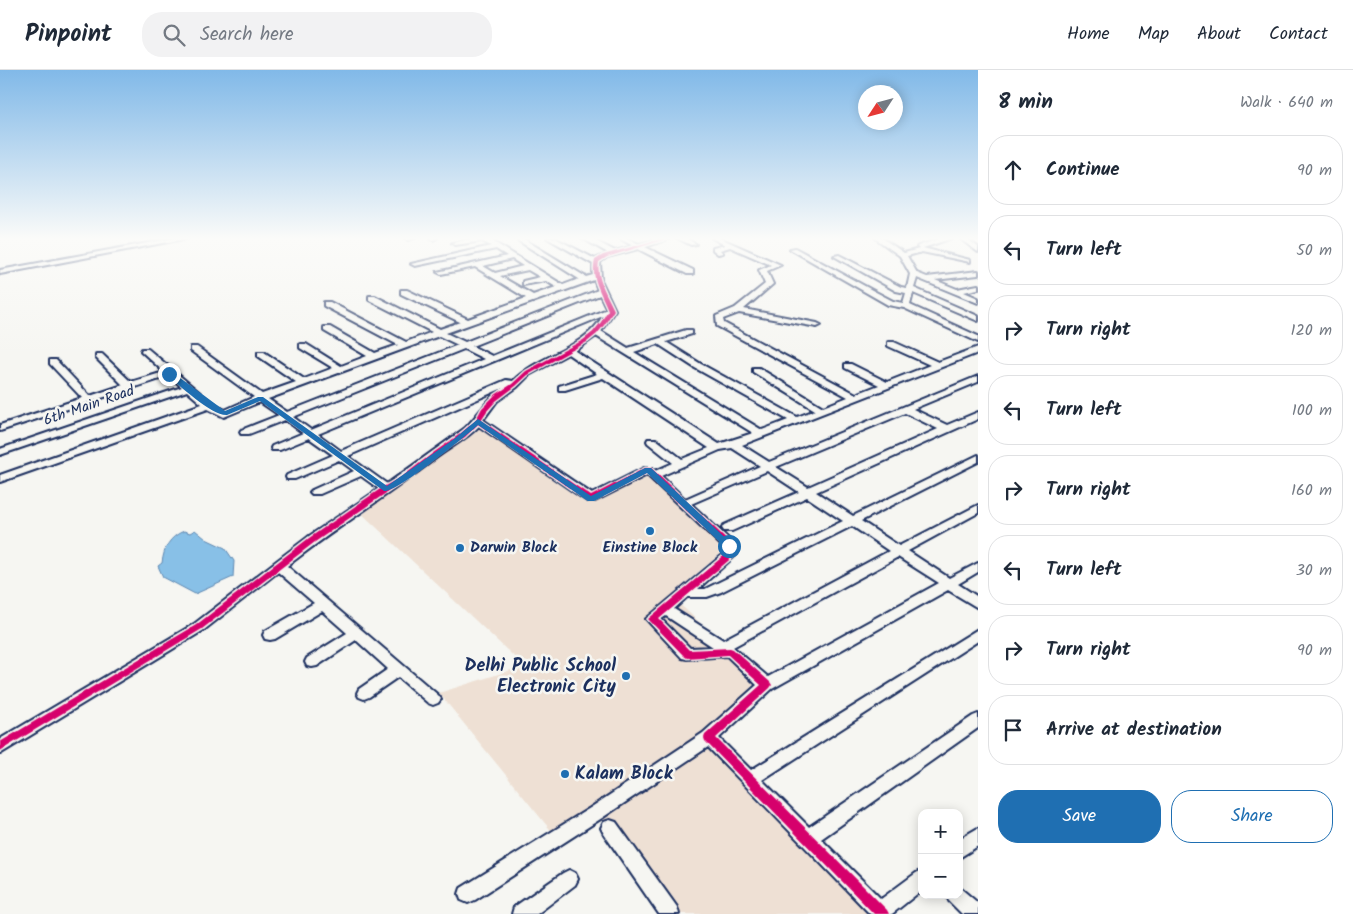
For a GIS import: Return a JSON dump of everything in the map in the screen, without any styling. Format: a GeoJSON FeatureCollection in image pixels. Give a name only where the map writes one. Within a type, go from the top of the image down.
{"type":"FeatureCollection","features":[{"type":"Feature","properties":{"kind":"street"},"geometry":{"type":"LineString","coordinates":[[498,277],[532,298]]}},
{"type":"Feature","properties":{"kind":"street"},"geometry":{"type":"LineString","coordinates":[[145,352],[169,374],[209,405],[224,414],[260,398],[561,287],[594,277]]}},
{"type":"Feature","properties":{"kind":"street"},"geometry":{"type":"LineString","coordinates":[[0,748],[199,627],[312,540],[386,489],[399,483],[435,454],[457,441],[478,421],[487,406],[500,393],[528,372],[591,338],[605,323],[611,310],[596,277]]}},
{"type":"Feature","properties":{"kind":"street"},"geometry":{"type":"LineString","coordinates":[[766,277],[769,284],[738,310],[719,318],[720,324],[855,397]]}},
{"type":"Feature","properties":{"kind":"street"},"geometry":{"type":"LineString","coordinates":[[843,277],[891,303],[906,306],[978,339]]}},
{"type":"Feature","properties":{"kind":"street"},"geometry":{"type":"LineString","coordinates":[[877,277],[899,289],[910,290],[978,320]]}},
{"type":"Feature","properties":{"kind":"street"},"geometry":{"type":"LineString","coordinates":[[906,306],[913,277]]}},
{"type":"Feature","properties":{"kind":"street"},"geometry":{"type":"LineString","coordinates":[[921,277],[978,302]]}},
{"type":"Feature","properties":{"kind":"street"},"geometry":{"type":"LineString","coordinates":[[926,280],[945,277]]}},
{"type":"Feature","properties":{"kind":"street"},"geometry":{"type":"LineString","coordinates":[[526,283],[547,278],[561,287]]}},
{"type":"Feature","properties":{"kind":"street"},"geometry":{"type":"LineString","coordinates":[[956,292],[978,287]]}},
{"type":"Feature","properties":{"kind":"street"},"geometry":{"type":"LineString","coordinates":[[245,432],[603,291]]}},
{"type":"Feature","properties":{"kind":"street"},"geometry":{"type":"LineString","coordinates":[[404,292],[467,322]]}},
{"type":"Feature","properties":{"kind":"street"},"geometry":{"type":"LineString","coordinates":[[372,298],[491,359]]}},
{"type":"Feature","properties":{"kind":"street"},"geometry":{"type":"LineString","coordinates":[[327,304],[405,345]]}},
{"type":"Feature","properties":{"kind":"street"},"geometry":{"type":"LineString","coordinates":[[276,448],[611,310]]}},
{"type":"Feature","properties":{"kind":"street"},"geometry":{"type":"LineString","coordinates":[[738,310],[817,325]]}},
{"type":"Feature","properties":{"kind":"street"},"geometry":{"type":"LineString","coordinates":[[327,329],[374,356]]}},
{"type":"Feature","properties":{"kind":"street"},"geometry":{"type":"LineString","coordinates":[[596,332],[762,434]]}},
{"type":"Feature","properties":{"kind":"street"},"geometry":{"type":"LineString","coordinates":[[627,351],[689,332]]}},
{"type":"Feature","properties":{"kind":"street"},"geometry":{"type":"LineString","coordinates":[[659,341],[698,366],[796,420]]}},
{"type":"Feature","properties":{"kind":"street"},"geometry":{"type":"LineString","coordinates":[[891,344],[937,365]]}},
{"type":"Feature","properties":{"kind":"street"},"geometry":{"type":"LineString","coordinates":[[303,346],[340,369]]}},
{"type":"Feature","properties":{"kind":"street"},"geometry":{"type":"LineString","coordinates":[[194,349],[360,472],[386,489]]}},
{"type":"Feature","properties":{"kind":"street"},"geometry":{"type":"LineString","coordinates":[[654,475],[717,448],[762,434],[978,350]]}},
{"type":"Feature","properties":{"kind":"street"},"geometry":{"type":"LineString","coordinates":[[570,351],[717,448]]}},
{"type":"Feature","properties":{"kind":"street"},"geometry":{"type":"LineString","coordinates":[[261,354],[304,383]]}},
{"type":"Feature","properties":{"kind":"street"},"geometry":{"type":"LineString","coordinates":[[99,356],[129,386]]}},
{"type":"Feature","properties":{"kind":"street"},"geometry":{"type":"LineString","coordinates":[[53,362],[88,399]]}},
{"type":"Feature","properties":{"kind":"street"},"geometry":{"type":"LineString","coordinates":[[848,366],[886,385]]}},
{"type":"Feature","properties":{"kind":"street"},"geometry":{"type":"LineString","coordinates":[[756,370],[822,410]]}},
{"type":"Feature","properties":{"kind":"street"},"geometry":{"type":"LineString","coordinates":[[0,428],[169,374]]}},
{"type":"Feature","properties":{"kind":"street"},"geometry":{"type":"LineString","coordinates":[[562,388],[604,374]]}},
{"type":"Feature","properties":{"kind":"street"},"geometry":{"type":"LineString","coordinates":[[291,477],[504,383],[521,379]]}},
{"type":"Feature","properties":{"kind":"street"},"geometry":{"type":"LineString","coordinates":[[689,501],[978,379]]}},
{"type":"Feature","properties":{"kind":"street","name":"6th Main Road"},"geometry":{"type":"LineString","coordinates":[[0,452],[188,388]]}},
{"type":"Feature","properties":{"kind":"street"},"geometry":{"type":"LineString","coordinates":[[0,478],[209,405]]}},
{"type":"Feature","properties":{"kind":"street"},"geometry":{"type":"LineString","coordinates":[[905,409],[946,429]]}},
{"type":"Feature","properties":{"kind":"street"},"geometry":{"type":"LineString","coordinates":[[728,528],[978,415]]}},
{"type":"Feature","properties":{"kind":"street"},"geometry":{"type":"LineString","coordinates":[[478,421],[591,499],[648,470],[729,546],[731,554],[653,619],[687,654],[726,649],[898,550],[978,508]]}},
{"type":"Feature","properties":{"kind":"street"},"geometry":{"type":"LineString","coordinates":[[652,441],[681,464]]}},
{"type":"Feature","properties":{"kind":"street"},"geometry":{"type":"LineString","coordinates":[[734,444],[978,603]]}},
{"type":"Feature","properties":{"kind":"street"},"geometry":{"type":"LineString","coordinates":[[685,593],[707,592],[716,589],[978,458]]}},
{"type":"Feature","properties":{"kind":"street"},"geometry":{"type":"LineString","coordinates":[[316,492],[360,472]]}},
{"type":"Feature","properties":{"kind":"street"},"geometry":{"type":"LineString","coordinates":[[279,566],[434,699]]}},
{"type":"Feature","properties":{"kind":"street"},"geometry":{"type":"LineString","coordinates":[[468,894],[596,813],[709,738],[766,685],[978,566]]}},
{"type":"Feature","properties":{"kind":"street"},"geometry":{"type":"LineString","coordinates":[[270,634],[323,604]]}},
{"type":"Feature","properties":{"kind":"street"},"geometry":{"type":"LineString","coordinates":[[665,609],[726,649],[766,685]]}},
{"type":"Feature","properties":{"kind":"street"},"geometry":{"type":"LineString","coordinates":[[312,662],[357,633]]}},
{"type":"Feature","properties":{"kind":"street"},"geometry":{"type":"LineString","coordinates":[[750,779],[978,634]]}},
{"type":"Feature","properties":{"kind":"street"},"geometry":{"type":"LineString","coordinates":[[364,693],[399,670]]}},
{"type":"Feature","properties":{"kind":"street"},"geometry":{"type":"LineString","coordinates":[[808,838],[978,720]]}},
{"type":"Feature","properties":{"kind":"street"},"geometry":{"type":"LineString","coordinates":[[709,738],[881,912],[918,882]]}},
{"type":"Feature","properties":{"kind":"street"},"geometry":{"type":"LineString","coordinates":[[610,828],[670,914]]}},
{"type":"Feature","properties":{"kind":"street"},"geometry":{"type":"LineString","coordinates":[[963,847],[978,836]]}},
{"type":"Feature","properties":{"kind":"street"},"geometry":{"type":"LineString","coordinates":[[521,914],[569,879]]}},
{"type":"Feature","properties":{"kind":"street"},"geometry":{"type":"LineString","coordinates":[[960,899],[976,914]]}},
{"type":"Feature","properties":{"kind":"shaded area","name":"Delhi Public School Electronic City"},"geometry":{"type":"Polygon","coordinates":[[[478,421],[585,503],[648,470],[727,548],[671,596],[767,685],[710,738],[882,914],[664,914],[596,813],[557,838],[439,693],[524,666],[358,510],[478,421]]]}},
{"type":"Feature","properties":{"kind":"water"},"geometry":{"type":"Polygon","coordinates":[[[195,530],[206,539],[225,548],[234,561],[233,577],[195,594],[163,577],[158,566],[162,563],[166,548],[175,536],[184,531],[190,533],[195,530]]]}},
{"type":"Feature","properties":{"kind":"cycle path"},"geometry":{"type":"LineString","coordinates":[[0,747],[199,627],[312,540],[406,477],[462,436],[477,422],[491,402],[528,372],[585,341],[595,333],[611,310],[597,277]]}},
{"type":"Feature","properties":{"kind":"cycle path"},"geometry":{"type":"LineString","coordinates":[[478,421],[591,499],[648,470],[729,546],[731,554],[653,619],[687,654],[730,651],[767,685],[709,738],[883,914]]}},
{"type":"Feature","properties":{"kind":"place","name":"Einstine Block"},"geometry":{"type":"Point","coordinates":[650,531]}},
{"type":"Feature","properties":{"kind":"place","name":"Darwin Block"},"geometry":{"type":"Point","coordinates":[460,548]}},
{"type":"Feature","properties":{"kind":"place","name":"Delhi Public School Electronic City"},"geometry":{"type":"Point","coordinates":[626,676]}},
{"type":"Feature","properties":{"kind":"place","name":"Kalam Block"},"geometry":{"type":"Point","coordinates":[565,774]}},
{"type":"Feature","properties":{"kind":"route"},"geometry":{"type":"LineString","coordinates":[[169,374],[209,405],[224,414],[260,398],[386,489],[399,483],[435,454],[457,441],[478,421],[591,499],[648,470],[729,546]]}}]}
